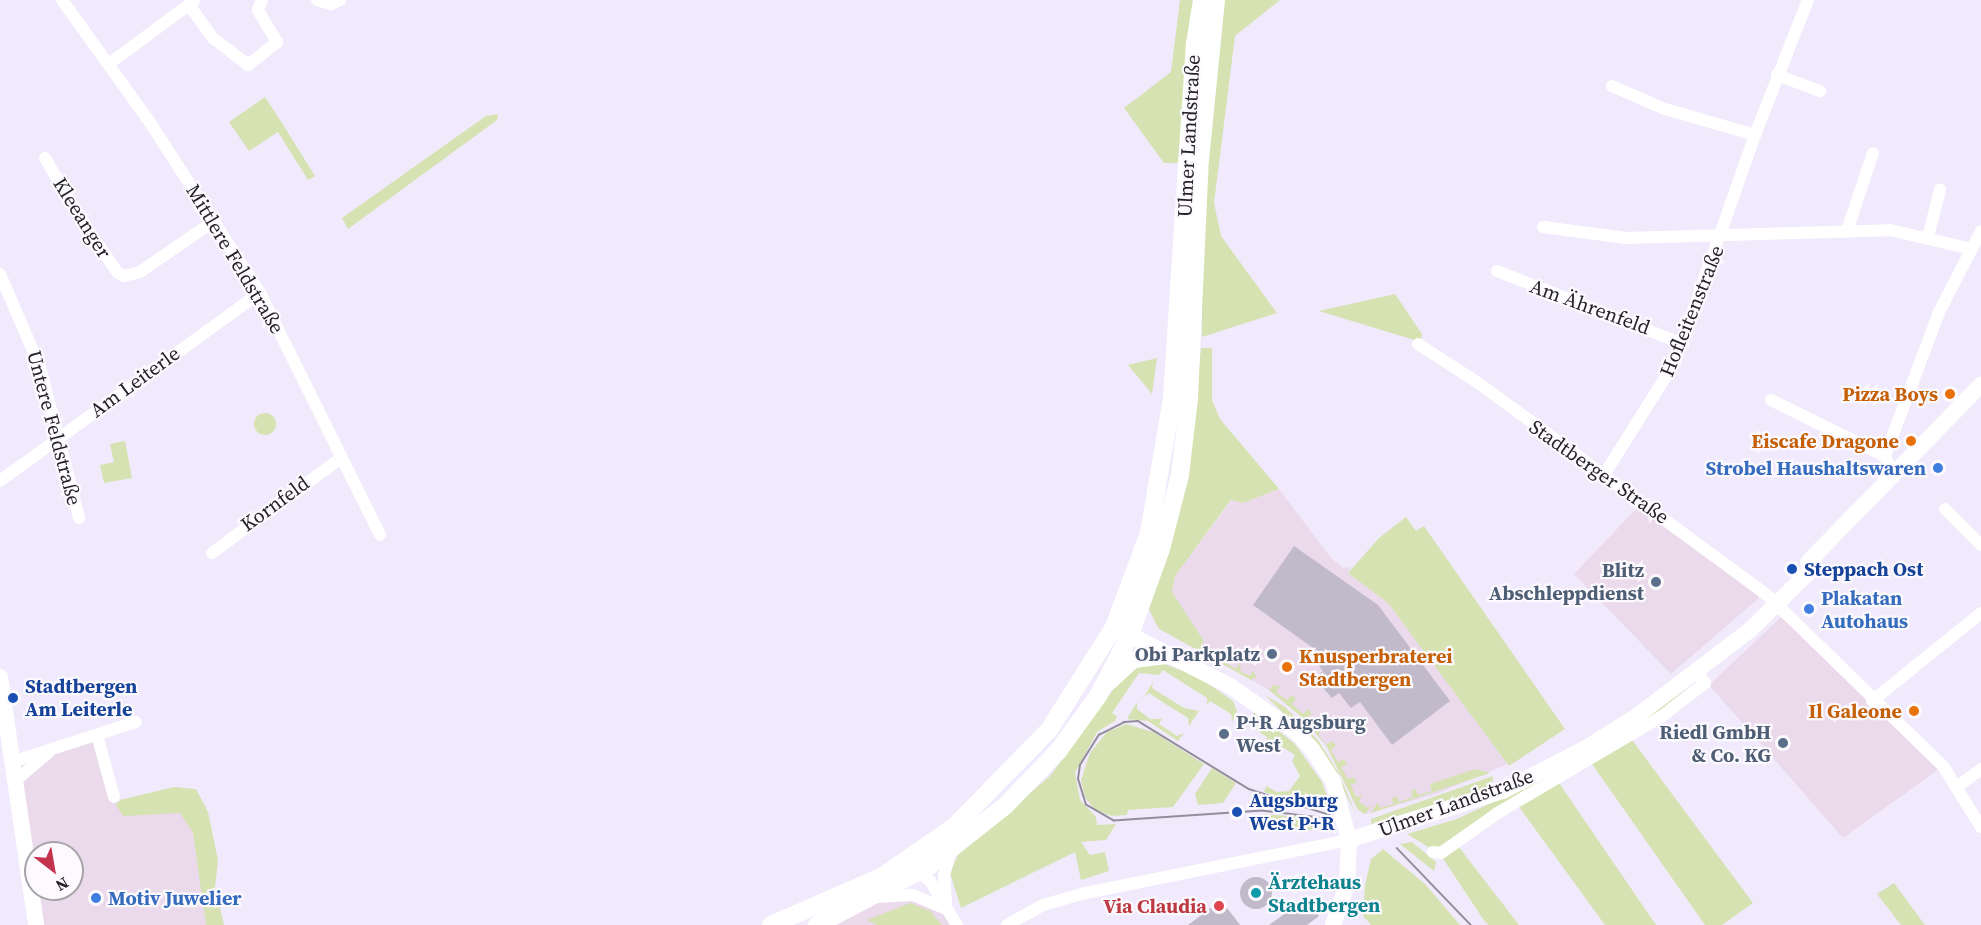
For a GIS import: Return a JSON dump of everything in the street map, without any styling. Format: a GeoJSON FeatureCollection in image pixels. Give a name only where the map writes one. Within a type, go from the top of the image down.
{"type":"FeatureCollection","features":[{"type":"Feature","properties":{"kind":"main road","name":"Ulmer Landstraße"},"geometry":{"type":"LineString","coordinates":[[1184,346],[1182,272],[1194,55],[1202,0]]}},
{"type":"Feature","properties":{"kind":"main road"},"geometry":{"type":"LineString","coordinates":[[771,925],[950,852],[1028,783],[1098,696],[1122,631],[1151,522],[1184,346],[1216,0]]}},
{"type":"Feature","properties":{"kind":"main road"},"geometry":{"type":"LineString","coordinates":[[818,925],[877,897],[913,867],[1023,760],[1122,631]]}},
{"type":"Feature","properties":{"kind":"street","name":"Mittlere Feldstraße"},"geometry":{"type":"LineString","coordinates":[[62,0],[110,63],[260,293],[380,535]]}},
{"type":"Feature","properties":{"kind":"street"},"geometry":{"type":"LineString","coordinates":[[110,63],[192,2],[213,38],[248,65],[277,42],[258,10],[262,0]]}},
{"type":"Feature","properties":{"kind":"street"},"geometry":{"type":"LineString","coordinates":[[317,0],[331,4],[340,0]]}},
{"type":"Feature","properties":{"kind":"street","name":"Hofleitenstraße"},"geometry":{"type":"LineString","coordinates":[[1604,476],[1651,405],[1683,344],[1755,135],[1808,0]]}},
{"type":"Feature","properties":{"kind":"street"},"geometry":{"type":"LineString","coordinates":[[1777,75],[1820,91]]}},
{"type":"Feature","properties":{"kind":"street"},"geometry":{"type":"LineString","coordinates":[[1612,86],[1665,109],[1755,135]]}},
{"type":"Feature","properties":{"kind":"street"},"geometry":{"type":"LineString","coordinates":[[1847,231],[1873,153]]}},
{"type":"Feature","properties":{"kind":"street","name":"Kleeanger"},"geometry":{"type":"LineString","coordinates":[[45,158],[108,261],[124,276],[140,272],[214,220]]}},
{"type":"Feature","properties":{"kind":"street"},"geometry":{"type":"LineString","coordinates":[[1928,237],[1940,190]]}},
{"type":"Feature","properties":{"kind":"street"},"geometry":{"type":"LineString","coordinates":[[1543,227],[1626,238],[1890,230],[1928,237],[1971,249]]}},
{"type":"Feature","properties":{"kind":"street"},"geometry":{"type":"LineString","coordinates":[[1885,456],[1926,342],[1981,231]]}},
{"type":"Feature","properties":{"kind":"street","name":"Am Ährenfeld"},"geometry":{"type":"LineString","coordinates":[[1497,271],[1683,344]]}},
{"type":"Feature","properties":{"kind":"street","name":"Untere Feldstraße"},"geometry":{"type":"LineString","coordinates":[[0,274],[40,367],[79,518]]}},
{"type":"Feature","properties":{"kind":"street","name":"Am Leiterle"},"geometry":{"type":"LineString","coordinates":[[3,476],[260,293]]}},
{"type":"Feature","properties":{"kind":"street","name":"Stadtberger Straße"},"geometry":{"type":"LineString","coordinates":[[1418,344],[1604,476],[1773,602],[1872,701],[1943,766],[1958,786],[1981,827]]}},
{"type":"Feature","properties":{"kind":"street","name":"Ulmer Landstraße"},"geometry":{"type":"LineString","coordinates":[[1349,840],[1433,816],[1552,767],[1637,716],[1696,671],[1773,602],[1981,385]]}},
{"type":"Feature","properties":{"kind":"street"},"geometry":{"type":"LineString","coordinates":[[1771,400],[1885,456],[1894,477]]}},
{"type":"Feature","properties":{"kind":"street","name":"Kornfeld"},"geometry":{"type":"LineString","coordinates":[[212,553],[341,458]]}},
{"type":"Feature","properties":{"kind":"street"},"geometry":{"type":"LineString","coordinates":[[1945,509],[1981,545]]}},
{"type":"Feature","properties":{"kind":"street"},"geometry":{"type":"LineString","coordinates":[[1872,701],[1981,613]]}},
{"type":"Feature","properties":{"kind":"street","name":"Ulmer Landstraße"},"geometry":{"type":"LineString","coordinates":[[1122,631],[1230,686],[1296,732],[1333,781],[1349,840],[1347,885],[1333,925]]}},
{"type":"Feature","properties":{"kind":"street"},"geometry":{"type":"LineString","coordinates":[[1098,696],[1134,660],[1171,657]]}},
{"type":"Feature","properties":{"kind":"street"},"geometry":{"type":"LineString","coordinates":[[1433,852],[1441,854],[1496,814],[1660,717],[1705,683],[1696,671]]}},
{"type":"Feature","properties":{"kind":"street"},"geometry":{"type":"LineString","coordinates":[[0,677],[36,925]]}},
{"type":"Feature","properties":{"kind":"street"},"geometry":{"type":"LineString","coordinates":[[12,762],[45,755],[136,722]]}},
{"type":"Feature","properties":{"kind":"street"},"geometry":{"type":"LineString","coordinates":[[97,735],[114,797]]}},
{"type":"Feature","properties":{"kind":"street"},"geometry":{"type":"LineString","coordinates":[[15,781],[45,755]]}},
{"type":"Feature","properties":{"kind":"street"},"geometry":{"type":"LineString","coordinates":[[1958,786],[1981,769]]}},
{"type":"Feature","properties":{"kind":"street"},"geometry":{"type":"LineString","coordinates":[[1007,925],[1043,905],[1081,894],[1349,840]]}},
{"type":"Feature","properties":{"kind":"street"},"geometry":{"type":"LineString","coordinates":[[947,909],[944,876],[950,852]]}},
{"type":"Feature","properties":{"kind":"street"},"geometry":{"type":"LineString","coordinates":[[913,867],[957,925]]}},
{"type":"Feature","properties":{"kind":"street"},"geometry":{"type":"LineString","coordinates":[[877,897],[913,895],[947,909]]}},
{"type":"Feature","properties":{"kind":"shaded area"},"geometry":{"type":"Polygon","coordinates":[[[1279,489],[1331,558],[1343,568],[1350,567],[1348,573],[1388,603],[1508,764],[1433,795],[1365,814],[1358,810],[1327,747],[1303,718],[1269,690],[1198,650],[1204,641],[1172,592],[1175,576],[1232,500],[1243,503],[1279,489]]]}},
{"type":"Feature","properties":{"kind":"shaded area"},"geometry":{"type":"Polygon","coordinates":[[[1640,505],[1759,592],[1759,598],[1671,674],[1574,574],[1640,505]]]}},
{"type":"Feature","properties":{"kind":"shaded area"},"geometry":{"type":"Polygon","coordinates":[[[1782,616],[1939,769],[1843,838],[1709,685],[1782,616]]]}},
{"type":"Feature","properties":{"kind":"shaded area"},"geometry":{"type":"Polygon","coordinates":[[[97,735],[119,806],[194,791],[216,925],[36,925],[32,901],[84,901],[84,841],[24,841],[24,844],[12,762],[97,735]]]}},
{"type":"Feature","properties":{"kind":"shaded area"},"geometry":{"type":"Polygon","coordinates":[[[877,897],[930,900],[957,925],[817,925],[877,897]]]}},
{"type":"Feature","properties":{"kind":"green space"},"geometry":{"type":"Polygon","coordinates":[[[1180,0],[1194,0],[1178,163],[1164,163],[1124,108],[1171,72],[1180,0]]]}},
{"type":"Feature","properties":{"kind":"green space"},"geometry":{"type":"Polygon","coordinates":[[[1221,0],[1280,0],[1235,36],[1214,203],[1221,236],[1277,313],[1202,337],[1202,230],[1221,0]]]}},
{"type":"Feature","properties":{"kind":"green space"},"geometry":{"type":"Polygon","coordinates":[[[265,97],[315,176],[308,180],[278,132],[249,151],[229,122],[265,97]]]}},
{"type":"Feature","properties":{"kind":"green space"},"geometry":{"type":"Polygon","coordinates":[[[498,114],[497,120],[348,229],[342,218],[486,116],[498,114]]]}},
{"type":"Feature","properties":{"kind":"green space"},"geometry":{"type":"Polygon","coordinates":[[[1395,294],[1422,334],[1421,342],[1319,311],[1395,294]]]}},
{"type":"Feature","properties":{"kind":"green space"},"geometry":{"type":"Polygon","coordinates":[[[1201,348],[1212,348],[1212,400],[1220,419],[1279,489],[1243,503],[1231,500],[1175,576],[1172,592],[1204,641],[1201,646],[1218,657],[1222,652],[1227,655],[1224,662],[1236,669],[1240,663],[1241,672],[1250,676],[1253,670],[1256,677],[1251,680],[1159,629],[1148,608],[1191,445],[1201,348]]]}},
{"type":"Feature","properties":{"kind":"green space"},"geometry":{"type":"Polygon","coordinates":[[[1157,358],[1152,394],[1128,365],[1157,358]]]}},
{"type":"Feature","properties":{"kind":"green space"},"geometry":{"type":"Polygon","coordinates":[[[265,413],[273,416],[276,424],[273,432],[265,435],[257,432],[254,424],[257,416],[265,413]]]}},
{"type":"Feature","properties":{"kind":"green space"},"geometry":{"type":"Polygon","coordinates":[[[125,441],[132,478],[104,483],[100,465],[114,462],[110,444],[125,441]]]}},
{"type":"Feature","properties":{"kind":"green space"},"geometry":{"type":"Polygon","coordinates":[[[1406,517],[1416,531],[1424,526],[1565,729],[1509,766],[1388,603],[1348,573],[1379,538],[1406,517]]]}},
{"type":"Feature","properties":{"kind":"green space"},"geometry":{"type":"Polygon","coordinates":[[[1156,661],[1197,676],[1233,701],[1237,711],[1232,722],[1231,714],[1210,701],[1207,705],[1207,698],[1163,670],[1159,675],[1139,673],[1112,713],[1117,716],[1115,721],[1097,732],[1075,773],[1080,800],[1096,817],[1097,825],[1116,824],[1106,840],[1081,842],[1090,855],[1105,852],[1109,871],[1081,880],[1075,852],[961,908],[950,873],[958,855],[1050,776],[1127,671],[1156,661]]]}},
{"type":"Feature","properties":{"kind":"green space"},"geometry":{"type":"Polygon","coordinates":[[[1153,682],[1152,688],[1184,708],[1199,711],[1189,726],[1188,718],[1149,693],[1144,697],[1153,682]]]}},
{"type":"Feature","properties":{"kind":"green space"},"geometry":{"type":"Polygon","coordinates":[[[1692,684],[1661,710],[1444,847],[1430,848],[1407,834],[1457,819],[1510,794],[1692,684]]]}},
{"type":"Feature","properties":{"kind":"green space"},"geometry":{"type":"Polygon","coordinates":[[[1273,685],[1280,686],[1276,692],[1287,700],[1292,695],[1296,699],[1292,704],[1303,714],[1308,709],[1312,714],[1306,718],[1315,730],[1321,726],[1324,729],[1318,734],[1326,745],[1332,741],[1336,746],[1331,750],[1338,762],[1344,759],[1347,764],[1341,767],[1348,779],[1354,777],[1357,782],[1351,785],[1356,797],[1362,795],[1359,802],[1368,808],[1373,803],[1365,814],[1358,810],[1327,747],[1303,718],[1269,690],[1273,685]]]}},
{"type":"Feature","properties":{"kind":"green space"},"geometry":{"type":"Polygon","coordinates":[[[1265,695],[1285,707],[1318,740],[1338,772],[1357,816],[1324,753],[1265,695]]]}},
{"type":"Feature","properties":{"kind":"green space"},"geometry":{"type":"Polygon","coordinates":[[[1137,702],[1137,709],[1150,719],[1162,719],[1159,724],[1177,736],[1184,733],[1178,741],[1148,721],[1127,719],[1137,702]]]}},
{"type":"Feature","properties":{"kind":"green space"},"geometry":{"type":"Polygon","coordinates":[[[1255,712],[1295,744],[1322,782],[1330,804],[1319,809],[1264,792],[1266,786],[1277,792],[1289,791],[1300,776],[1292,761],[1295,755],[1270,739],[1266,744],[1267,737],[1249,725],[1243,729],[1255,712]]]}},
{"type":"Feature","properties":{"kind":"green space"},"geometry":{"type":"Polygon","coordinates":[[[1126,724],[1153,732],[1204,764],[1173,807],[1128,810],[1127,815],[1112,816],[1095,810],[1085,797],[1081,780],[1090,753],[1107,732],[1126,724]]]}},
{"type":"Feature","properties":{"kind":"green space"},"geometry":{"type":"Polygon","coordinates":[[[1632,740],[1753,903],[1722,925],[1705,925],[1592,764],[1632,740]]]}},
{"type":"Feature","properties":{"kind":"green space"},"geometry":{"type":"Polygon","coordinates":[[[1212,768],[1236,783],[1223,803],[1198,805],[1195,794],[1212,768]]]}},
{"type":"Feature","properties":{"kind":"green space"},"geometry":{"type":"Polygon","coordinates":[[[1475,769],[1490,773],[1371,813],[1378,802],[1380,808],[1393,804],[1392,798],[1397,796],[1399,802],[1413,797],[1411,791],[1416,789],[1418,795],[1432,791],[1430,784],[1475,769]]]}},
{"type":"Feature","properties":{"kind":"green space"},"geometry":{"type":"Polygon","coordinates":[[[1493,776],[1492,787],[1371,824],[1371,819],[1493,776]]]}},
{"type":"Feature","properties":{"kind":"green space"},"geometry":{"type":"Polygon","coordinates":[[[1559,783],[1656,925],[1605,925],[1517,804],[1559,783]]]}},
{"type":"Feature","properties":{"kind":"green space"},"geometry":{"type":"Polygon","coordinates":[[[174,787],[196,789],[208,812],[218,860],[215,888],[224,925],[206,925],[193,833],[180,813],[123,816],[116,805],[120,800],[174,787]]]}},
{"type":"Feature","properties":{"kind":"green space"},"geometry":{"type":"Polygon","coordinates":[[[1264,814],[1311,818],[1330,823],[1305,831],[1266,821],[1264,814]]]}},
{"type":"Feature","properties":{"kind":"green space"},"geometry":{"type":"Polygon","coordinates":[[[1412,842],[1436,862],[1434,871],[1400,844],[1412,842]]]}},
{"type":"Feature","properties":{"kind":"green space"},"geometry":{"type":"Polygon","coordinates":[[[1458,846],[1519,925],[1488,925],[1483,919],[1442,857],[1458,846]]]}},
{"type":"Feature","properties":{"kind":"green space"},"geometry":{"type":"Polygon","coordinates":[[[1383,849],[1425,884],[1460,925],[1371,925],[1363,916],[1365,885],[1371,859],[1383,849]]]}},
{"type":"Feature","properties":{"kind":"green space"},"geometry":{"type":"Polygon","coordinates":[[[1894,883],[1925,925],[1901,925],[1877,894],[1894,883]]]}},
{"type":"Feature","properties":{"kind":"green space"},"geometry":{"type":"Polygon","coordinates":[[[910,903],[930,911],[942,925],[877,925],[867,920],[910,903]]]}},
{"type":"Feature","properties":{"kind":"building"},"geometry":{"type":"Polygon","coordinates":[[[1294,546],[1378,605],[1450,701],[1392,745],[1360,702],[1351,708],[1339,693],[1332,698],[1324,689],[1316,677],[1323,671],[1317,663],[1323,655],[1253,605],[1294,546]]]}},
{"type":"Feature","properties":{"kind":"building","name":"Ärztehaus Stadtbergen"},"geometry":{"type":"Polygon","coordinates":[[[1256,877],[1267,882],[1272,893],[1267,904],[1256,909],[1245,904],[1240,893],[1245,882],[1256,877]]]}},
{"type":"Feature","properties":{"kind":"building"},"geometry":{"type":"Polygon","coordinates":[[[1305,899],[1319,916],[1307,925],[1269,925],[1305,899]]]}},
{"type":"Feature","properties":{"kind":"building"},"geometry":{"type":"Polygon","coordinates":[[[1221,900],[1240,925],[1188,925],[1207,911],[1221,900]]]}},
{"type":"Feature","properties":{"kind":"tram line"},"geometry":{"type":"LineString","coordinates":[[1329,819],[1262,811],[1114,821],[1086,805],[1078,779],[1080,765],[1099,735],[1124,722],[1138,721],[1249,789],[1330,815]]}},
{"type":"Feature","properties":{"kind":"tram line"},"geometry":{"type":"LineString","coordinates":[[1397,848],[1471,925]]}},
{"type":"Feature","properties":{"kind":"place","name":"Pizza Boys"},"geometry":{"type":"Point","coordinates":[1950,394]}},
{"type":"Feature","properties":{"kind":"place","name":"Eiscafe Dragone"},"geometry":{"type":"Point","coordinates":[1911,441]}},
{"type":"Feature","properties":{"kind":"place","name":"Strobel Haushaltswaren"},"geometry":{"type":"Point","coordinates":[1938,468]}},
{"type":"Feature","properties":{"kind":"place","name":"Steppach Ost"},"geometry":{"type":"Point","coordinates":[1792,569]}},
{"type":"Feature","properties":{"kind":"place","name":"Blitz Abschleppdienst"},"geometry":{"type":"Point","coordinates":[1656,582]}},
{"type":"Feature","properties":{"kind":"place","name":"Plakatan Autohaus"},"geometry":{"type":"Point","coordinates":[1809,609]}},
{"type":"Feature","properties":{"kind":"place","name":"Obi Parkplatz"},"geometry":{"type":"Point","coordinates":[1272,654]}},
{"type":"Feature","properties":{"kind":"place","name":"Knusperbraterei Stadtbergen"},"geometry":{"type":"Point","coordinates":[1287,667]}},
{"type":"Feature","properties":{"kind":"place","name":"Stadtbergen Am Leiterle"},"geometry":{"type":"Point","coordinates":[13,698]}},
{"type":"Feature","properties":{"kind":"place","name":"Il Galeone"},"geometry":{"type":"Point","coordinates":[1914,711]}},
{"type":"Feature","properties":{"kind":"place","name":"P+R Augsburg West"},"geometry":{"type":"Point","coordinates":[1224,734]}},
{"type":"Feature","properties":{"kind":"place","name":"Riedl GmbH & Co. KG"},"geometry":{"type":"Point","coordinates":[1783,743]}},
{"type":"Feature","properties":{"kind":"place","name":"Augsburg West P+R"},"geometry":{"type":"Point","coordinates":[1237,812]}},
{"type":"Feature","properties":{"kind":"place","name":"Ärztehaus Stadtbergen"},"geometry":{"type":"Point","coordinates":[1256,893]}},
{"type":"Feature","properties":{"kind":"place","name":"Motiv Juwelier"},"geometry":{"type":"Point","coordinates":[96,898]}},
{"type":"Feature","properties":{"kind":"place","name":"Via Claudia"},"geometry":{"type":"Point","coordinates":[1219,906]}}]}
